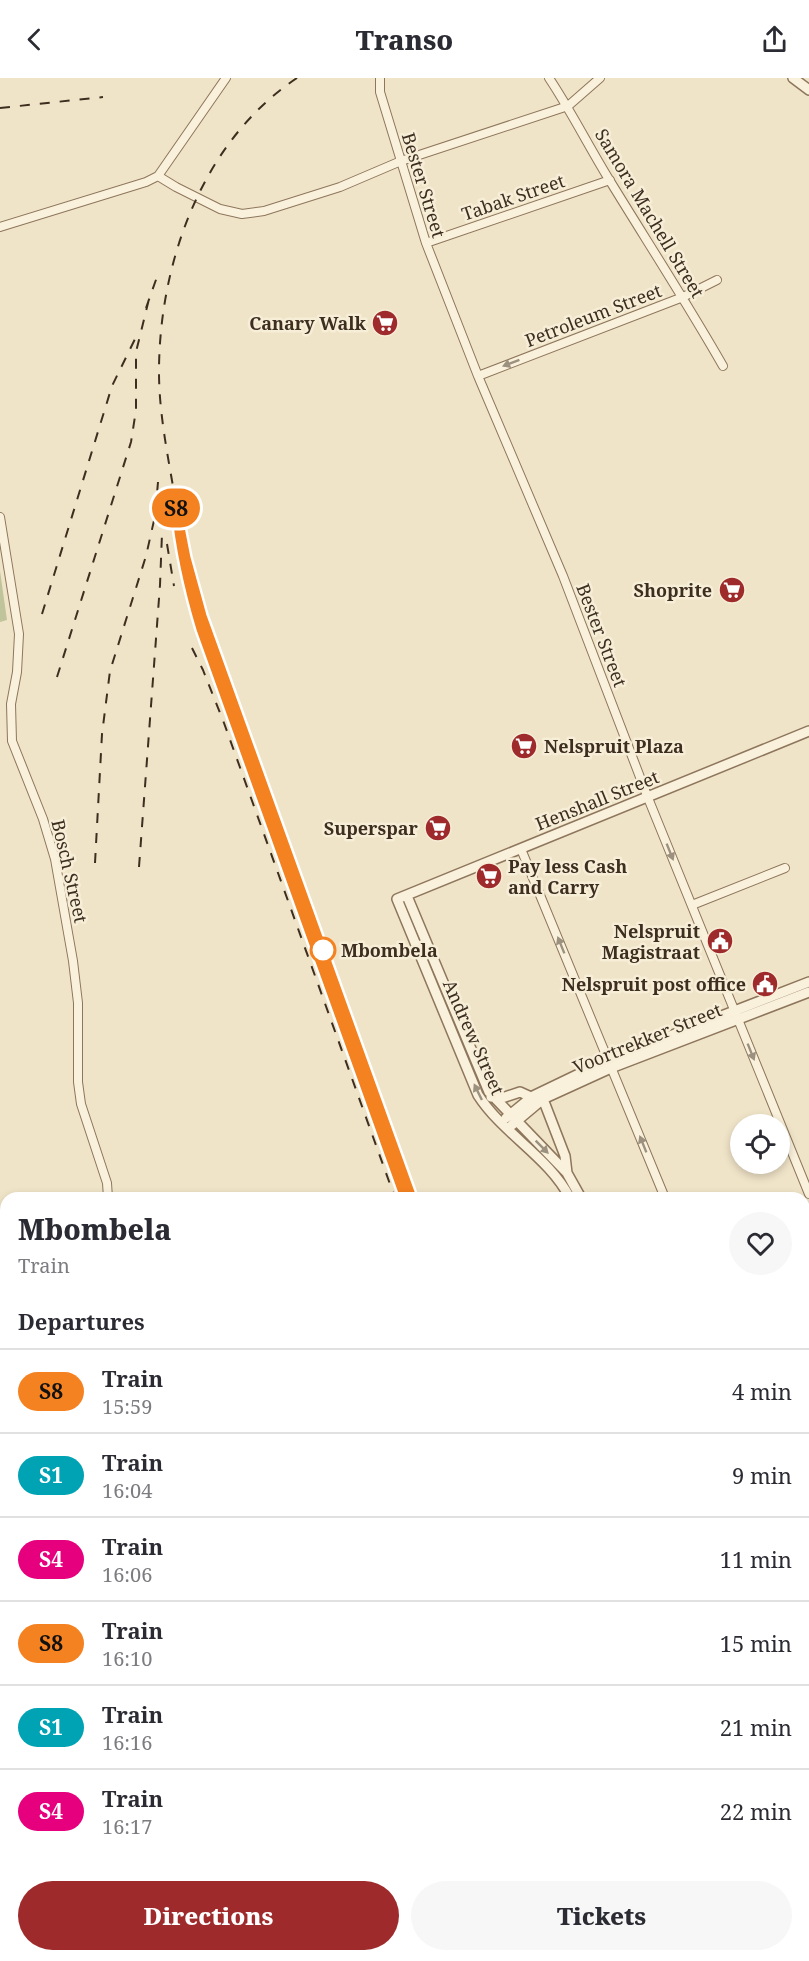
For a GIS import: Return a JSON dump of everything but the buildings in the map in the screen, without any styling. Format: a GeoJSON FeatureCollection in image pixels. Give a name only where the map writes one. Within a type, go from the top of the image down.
{"type":"FeatureCollection","features":[{"type":"Feature","properties":{"kind":"street"},"geometry":{"type":"LineString","coordinates":[[0,226],[146,182],[158,176],[226,78]]}},
{"type":"Feature","properties":{"kind":"street","name":"Samora Machell Street"},"geometry":{"type":"LineString","coordinates":[[549,78],[723,366]]}},
{"type":"Feature","properties":{"kind":"street"},"geometry":{"type":"LineString","coordinates":[[158,176],[220,209],[242,213],[264,210],[309,198],[400,161],[568,106],[600,78]]}},
{"type":"Feature","properties":{"kind":"street"},"geometry":{"type":"LineString","coordinates":[[793,78],[809,90]]}},
{"type":"Feature","properties":{"kind":"street","name":"Bester Street"},"geometry":{"type":"LineString","coordinates":[[380,81],[400,161],[426,243],[478,376],[563,576],[648,798],[808,1192]]}},
{"type":"Feature","properties":{"kind":"street","name":"Tabak Street"},"geometry":{"type":"LineString","coordinates":[[426,243],[610,180]]}},
{"type":"Feature","properties":{"kind":"street","name":"Petroleum Street"},"geometry":{"type":"LineString","coordinates":[[478,376],[683,297],[717,280]]}},
{"type":"Feature","properties":{"kind":"street","name":"Bosch Street"},"geometry":{"type":"LineString","coordinates":[[0,517],[19,634],[18,663],[11,704],[12,741],[46,828],[55,859],[78,1003],[78,1082],[81,1104],[107,1183],[108,1192]]}},
{"type":"Feature","properties":{"kind":"street","name":"Henshall Street"},"geometry":{"type":"LineString","coordinates":[[397,899],[809,731]]}},
{"type":"Feature","properties":{"kind":"street"},"geometry":{"type":"LineString","coordinates":[[521,849],[663,1192]]}},
{"type":"Feature","properties":{"kind":"street"},"geometry":{"type":"LineString","coordinates":[[692,905],[785,868]]}},
{"type":"Feature","properties":{"kind":"street","name":"Andrew Street"},"geometry":{"type":"LineString","coordinates":[[407,896],[492,1096],[567,1173],[578,1192]]}},
{"type":"Feature","properties":{"kind":"street","name":"Andrew Street"},"geometry":{"type":"LineString","coordinates":[[397,899],[478,1095],[503,1126],[557,1177],[566,1192]]}},
{"type":"Feature","properties":{"kind":"street","name":"Voortrekker Street"},"geometry":{"type":"LineString","coordinates":[[736,1016],[809,982]]}},
{"type":"Feature","properties":{"kind":"street","name":"Voortrekker Street"},"geometry":{"type":"LineString","coordinates":[[513,1118],[531,1097],[736,1016],[809,992]]}},
{"type":"Feature","properties":{"kind":"street","name":"Voortrekker Street"},"geometry":{"type":"LineString","coordinates":[[503,1126],[543,1099],[610,1064]]}},
{"type":"Feature","properties":{"kind":"street"},"geometry":{"type":"LineString","coordinates":[[492,1096],[502,1098],[520,1092],[531,1097]]}},
{"type":"Feature","properties":{"kind":"street"},"geometry":{"type":"LineString","coordinates":[[543,1099],[566,1156],[567,1173]]}},
{"type":"Feature","properties":{"kind":"green space"},"geometry":{"type":"Polygon","coordinates":[[[0,571],[7,620],[0,622],[0,571]]]}},
{"type":"Feature","properties":{"kind":"railway"},"geometry":{"type":"LineString","coordinates":[[297,78],[264,104],[235,135],[212,170],[192,208],[167,289],[161,331],[159,372],[161,405],[181,551],[201,629],[403,1192]]}},
{"type":"Feature","properties":{"kind":"railway"},"geometry":{"type":"LineString","coordinates":[[0,108],[103,97]]}},
{"type":"Feature","properties":{"kind":"railway"},"geometry":{"type":"LineString","coordinates":[[146,308],[158,274]]}},
{"type":"Feature","properties":{"kind":"railway"},"geometry":{"type":"LineString","coordinates":[[57,677],[131,442],[136,410],[136,352],[149,299]]}},
{"type":"Feature","properties":{"kind":"railway"},"geometry":{"type":"LineString","coordinates":[[42,614],[112,386],[135,339]]}},
{"type":"Feature","properties":{"kind":"railway"},"geometry":{"type":"LineString","coordinates":[[95,863],[102,734],[110,671],[146,556],[155,516],[158,482]]}},
{"type":"Feature","properties":{"kind":"railway"},"geometry":{"type":"LineString","coordinates":[[139,867],[160,585],[163,508]]}},
{"type":"Feature","properties":{"kind":"railway"},"geometry":{"type":"LineString","coordinates":[[167,544],[174,586]]}},
{"type":"Feature","properties":{"kind":"railway"},"geometry":{"type":"LineString","coordinates":[[192,648],[224,723],[393,1192]]}},
{"type":"Feature","properties":{"kind":"train","name":"S8"},"geometry":{"type":"LineString","coordinates":[[403,1192],[201,629],[179,538],[176,507],[186,558],[202,616],[410,1192]]}},
{"type":"Feature","properties":{"kind":"place","name":"Canary Walk"},"geometry":{"type":"Point","coordinates":[385,323]}},
{"type":"Feature","properties":{"kind":"place","name":"Shoprite"},"geometry":{"type":"Point","coordinates":[732,590]}},
{"type":"Feature","properties":{"kind":"place","name":"Nelspruit Plaza"},"geometry":{"type":"Point","coordinates":[524,746]}},
{"type":"Feature","properties":{"kind":"place","name":"Superspar"},"geometry":{"type":"Point","coordinates":[438,828]}},
{"type":"Feature","properties":{"kind":"place","name":"Pay less Cash and Carry"},"geometry":{"type":"Point","coordinates":[489,876]}},
{"type":"Feature","properties":{"kind":"place","name":"Nelspruit Magistraat"},"geometry":{"type":"Point","coordinates":[720,941]}},
{"type":"Feature","properties":{"kind":"place","name":"Mbombela"},"geometry":{"type":"Point","coordinates":[323,950]}},
{"type":"Feature","properties":{"kind":"place","name":"Nelspruit post office"},"geometry":{"type":"Point","coordinates":[765,984]}}]}
